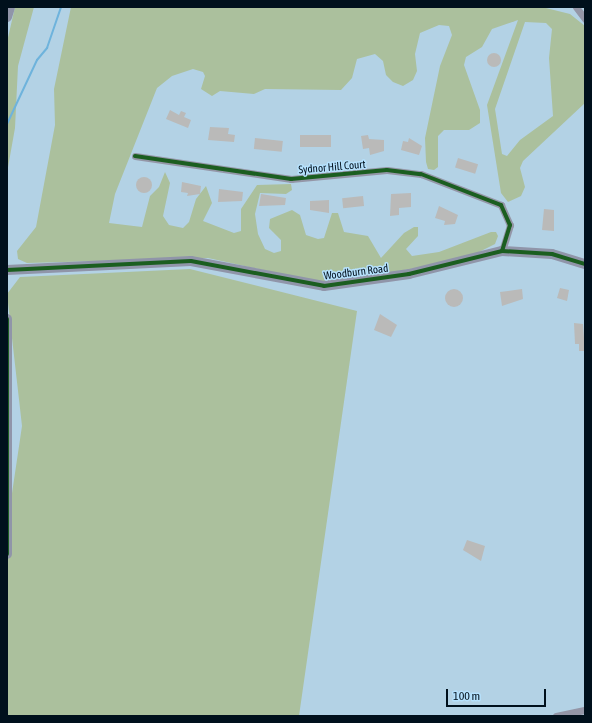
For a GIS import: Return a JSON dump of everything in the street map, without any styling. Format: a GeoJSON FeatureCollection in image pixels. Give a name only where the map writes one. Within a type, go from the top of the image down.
{"type":"FeatureCollection","features":[{"type":"Feature","properties":{"kind":"street"},"geometry":{"type":"LineString","coordinates":[[7,17],[10,7]]}},
{"type":"Feature","properties":{"kind":"street"},"geometry":{"type":"LineString","coordinates":[[576,7],[585,19]]}},
{"type":"Feature","properties":{"kind":"street","name":"Sydnor Hill Court"},"geometry":{"type":"LineString","coordinates":[[135,156],[291,179],[387,170],[421,174],[501,204],[510,225],[502,251]]}},
{"type":"Feature","properties":{"kind":"street","name":"Woodburn Road"},"geometry":{"type":"LineString","coordinates":[[7,270],[191,261],[324,286],[409,274],[502,251],[552,254],[585,264]]}},
{"type":"Feature","properties":{"kind":"street"},"geometry":{"type":"LineString","coordinates":[[7,319],[7,554]]}},
{"type":"Feature","properties":{"kind":"street"},"geometry":{"type":"LineString","coordinates":[[556,716],[585,710]]}},
{"type":"Feature","properties":{"kind":"green space"},"geometry":{"type":"Polygon","coordinates":[[[15,7],[34,7],[18,66],[15,128],[7,173],[7,42],[15,7]]]}},
{"type":"Feature","properties":{"kind":"green space"},"geometry":{"type":"Polygon","coordinates":[[[71,7],[542,7],[570,14],[585,26],[585,103],[523,161],[520,168],[525,187],[521,196],[508,202],[501,193],[487,105],[518,20],[492,29],[482,47],[466,57],[464,65],[480,110],[480,123],[469,130],[444,130],[438,136],[438,167],[434,170],[428,169],[426,162],[425,138],[440,66],[452,35],[449,26],[439,25],[420,33],[415,54],[417,71],[413,80],[403,86],[393,82],[386,75],[383,61],[375,54],[357,59],[352,78],[341,90],[265,89],[254,94],[220,91],[212,96],[201,89],[205,76],[203,72],[193,69],[172,76],[157,88],[115,194],[109,223],[142,227],[150,196],[159,187],[165,172],[170,183],[163,216],[169,225],[183,228],[189,222],[196,199],[206,186],[212,203],[203,221],[234,233],[241,231],[241,209],[257,185],[291,184],[292,190],[286,194],[260,193],[255,214],[258,234],[265,249],[274,253],[281,251],[281,240],[269,228],[270,219],[292,210],[300,215],[306,235],[318,239],[324,238],[332,213],[338,213],[344,232],[368,236],[381,258],[404,233],[414,227],[418,227],[418,236],[406,249],[412,256],[439,252],[491,232],[496,232],[498,236],[495,244],[475,254],[429,266],[323,283],[208,258],[27,263],[18,259],[17,251],[36,227],[55,125],[54,89],[71,7]],[[525,22],[495,109],[502,154],[507,156],[520,140],[553,116],[549,58],[552,29],[546,23],[525,22]]]}},
{"type":"Feature","properties":{"kind":"green space"},"geometry":{"type":"Polygon","coordinates":[[[190,269],[357,311],[299,716],[7,716],[7,527],[22,426],[7,294],[20,277],[190,269]]]}},
{"type":"Feature","properties":{"kind":"building"},"geometry":{"type":"Polygon","coordinates":[[[494,53],[499,55],[501,60],[499,65],[494,67],[489,65],[487,60],[489,55],[494,53]]]}},
{"type":"Feature","properties":{"kind":"building"},"geometry":{"type":"Polygon","coordinates":[[[170,110],[179,115],[181,111],[186,113],[184,117],[191,120],[188,128],[166,119],[170,110]]]}},
{"type":"Feature","properties":{"kind":"building"},"geometry":{"type":"Polygon","coordinates":[[[210,127],[229,128],[228,134],[235,135],[234,142],[208,140],[210,127]]]}},
{"type":"Feature","properties":{"kind":"building"},"geometry":{"type":"Polygon","coordinates":[[[300,135],[331,135],[331,147],[300,147],[300,135]]]}},
{"type":"Feature","properties":{"kind":"building"},"geometry":{"type":"Polygon","coordinates":[[[368,135],[369,139],[384,140],[384,151],[370,155],[369,148],[363,149],[361,136],[368,135]]]}},
{"type":"Feature","properties":{"kind":"building"},"geometry":{"type":"Polygon","coordinates":[[[255,138],[283,141],[282,152],[254,149],[255,138]]]}},
{"type":"Feature","properties":{"kind":"building"},"geometry":{"type":"Polygon","coordinates":[[[409,138],[422,146],[419,155],[401,150],[403,141],[408,142],[409,138]]]}},
{"type":"Feature","properties":{"kind":"building"},"geometry":{"type":"Polygon","coordinates":[[[458,158],[478,164],[475,174],[455,168],[458,158]]]}},
{"type":"Feature","properties":{"kind":"building"},"geometry":{"type":"Polygon","coordinates":[[[144,177],[151,182],[152,185],[147,192],[144,193],[137,188],[136,185],[141,178],[144,177]]]}},
{"type":"Feature","properties":{"kind":"building"},"geometry":{"type":"Polygon","coordinates":[[[182,182],[201,186],[200,194],[187,196],[188,193],[181,192],[182,182]]]}},
{"type":"Feature","properties":{"kind":"building"},"geometry":{"type":"Polygon","coordinates":[[[219,189],[243,192],[242,201],[218,202],[219,189]]]}},
{"type":"Feature","properties":{"kind":"building"},"geometry":{"type":"Polygon","coordinates":[[[411,193],[411,207],[399,208],[399,215],[390,216],[391,194],[411,193]]]}},
{"type":"Feature","properties":{"kind":"building"},"geometry":{"type":"Polygon","coordinates":[[[261,194],[286,198],[285,205],[259,206],[261,194]]]}},
{"type":"Feature","properties":{"kind":"building"},"geometry":{"type":"Polygon","coordinates":[[[363,196],[364,206],[343,208],[342,198],[363,196]]]}},
{"type":"Feature","properties":{"kind":"building"},"geometry":{"type":"Polygon","coordinates":[[[329,200],[329,213],[310,210],[310,201],[329,200]]]}},
{"type":"Feature","properties":{"kind":"building"},"geometry":{"type":"Polygon","coordinates":[[[439,206],[458,215],[455,224],[444,225],[445,221],[435,218],[439,206]]]}},
{"type":"Feature","properties":{"kind":"building"},"geometry":{"type":"Polygon","coordinates":[[[544,209],[554,210],[554,231],[542,230],[544,209]]]}},
{"type":"Feature","properties":{"kind":"building"},"geometry":{"type":"Polygon","coordinates":[[[560,288],[569,290],[567,301],[557,298],[560,288]]]}},
{"type":"Feature","properties":{"kind":"building"},"geometry":{"type":"Polygon","coordinates":[[[450,289],[458,289],[463,294],[461,305],[458,307],[450,307],[445,302],[445,294],[450,289]]]}},
{"type":"Feature","properties":{"kind":"building"},"geometry":{"type":"Polygon","coordinates":[[[522,289],[523,299],[502,306],[500,292],[522,289]]]}},
{"type":"Feature","properties":{"kind":"building"},"geometry":{"type":"Polygon","coordinates":[[[380,314],[397,325],[391,337],[374,330],[380,314]]]}},
{"type":"Feature","properties":{"kind":"building"},"geometry":{"type":"Polygon","coordinates":[[[574,323],[583,324],[585,351],[579,351],[579,344],[575,344],[574,323]]]}},
{"type":"Feature","properties":{"kind":"building"},"geometry":{"type":"Polygon","coordinates":[[[467,540],[485,546],[481,561],[463,550],[467,540]]]}},
{"type":"Feature","properties":{"kind":"waterway"},"geometry":{"type":"LineString","coordinates":[[7,124],[37,60],[47,48],[61,7]]}},
{"type":"Feature","properties":{"kind":"cycle path"},"geometry":{"type":"LineString","coordinates":[[135,156],[291,179],[387,170],[421,174],[501,205],[510,225],[502,251]]}},
{"type":"Feature","properties":{"kind":"cycle path"},"geometry":{"type":"LineString","coordinates":[[7,270],[191,261],[324,286],[409,274],[502,251],[552,254],[585,264]]}},
{"type":"Feature","properties":{"kind":"cycle path"},"geometry":{"type":"LineString","coordinates":[[7,319],[7,554]]}}]}
